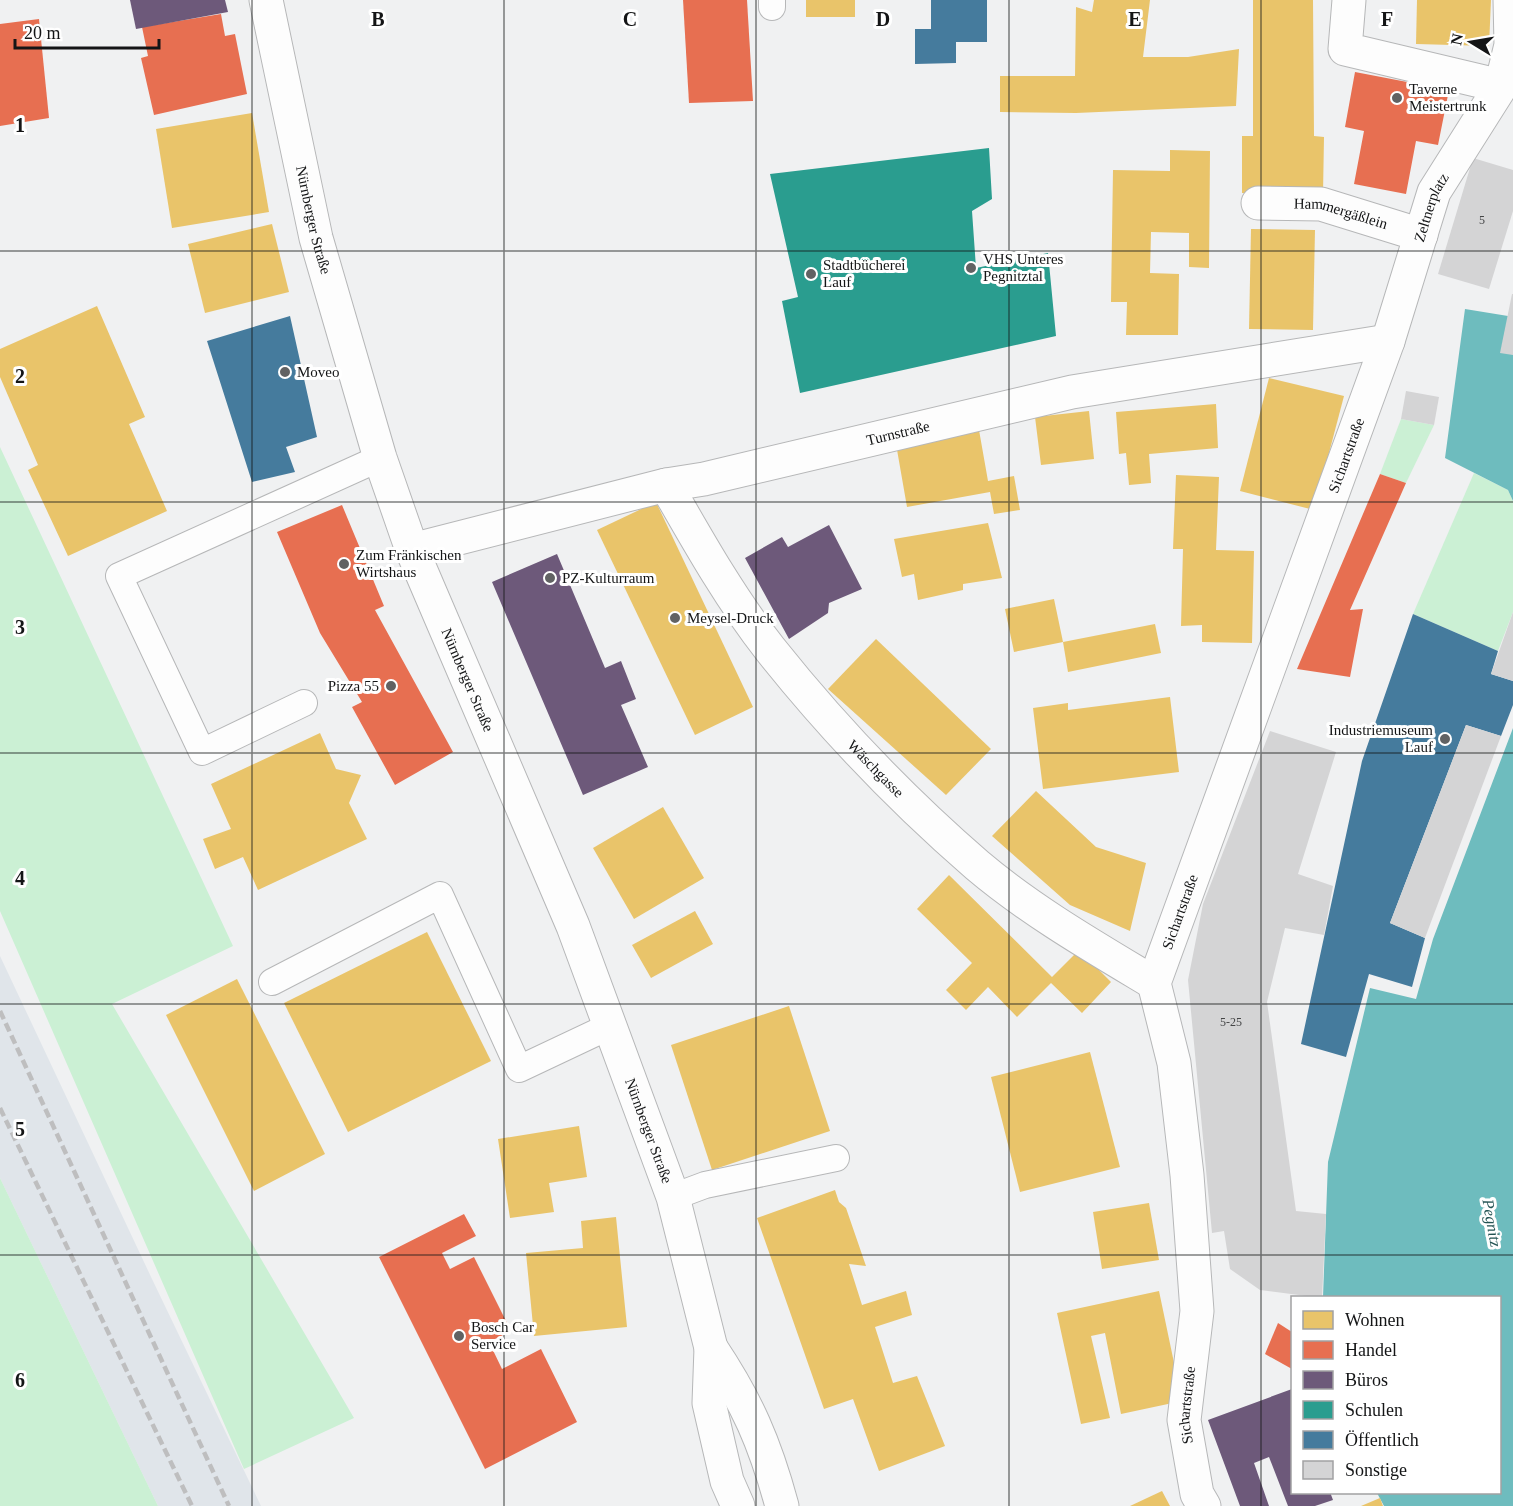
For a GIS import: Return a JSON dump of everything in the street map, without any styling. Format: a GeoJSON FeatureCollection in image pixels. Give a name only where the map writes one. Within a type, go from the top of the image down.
{"type":"FeatureCollection","features":[{"type":"Feature","properties":{"kind":"street","name":"Nürnberger Straße"},"geometry":{"type":"LineString","coordinates":[[266,0],[316,238],[380,458],[412,550],[573,926],[673,1197],[711,1348],[709,1403],[727,1481],[738,1506]]}},
{"type":"Feature","properties":{"kind":"street"},"geometry":{"type":"LineString","coordinates":[[1349,0],[1345,49],[1501,86]]}},
{"type":"Feature","properties":{"kind":"street","name":"Zeltnerplatz"},"geometry":{"type":"LineString","coordinates":[[1388,341],[1434,192],[1501,86],[1511,45],[1509,0]]}},
{"type":"Feature","properties":{"kind":"street","name":"Hammergäßlein"},"geometry":{"type":"LineString","coordinates":[[1258,203],[1321,204],[1420,235]]}},
{"type":"Feature","properties":{"kind":"street","name":"Turnstraße"},"geometry":{"type":"LineString","coordinates":[[412,550],[666,485],[704,479],[1072,392],[1388,341]]}},
{"type":"Feature","properties":{"kind":"street","name":"Sichartstraße"},"geometry":{"type":"LineString","coordinates":[[1204,1506],[1197,1494],[1184,1420],[1197,1311],[1186,1175],[1174,1063],[1154,983],[1388,341]]}},
{"type":"Feature","properties":{"kind":"street","name":"Wäschgasse"},"geometry":{"type":"LineString","coordinates":[[666,485],[710,562],[770,649],[884,778],[978,866],[1077,937],[1154,983]]}},
{"type":"Feature","properties":{"kind":"street","name":"Nürnberger Straße"},"geometry":{"type":"LineString","coordinates":[[711,1348],[741,1394],[770,1460],[782,1506]]}},
{"type":"Feature","properties":{"kind":"lane"},"geometry":{"type":"LineString","coordinates":[[304,703],[202,752],[119,576],[380,458]]}},
{"type":"Feature","properties":{"kind":"lane"},"geometry":{"type":"LineString","coordinates":[[272,982],[440,895],[519,1069],[610,1026]]}},
{"type":"Feature","properties":{"kind":"lane"},"geometry":{"type":"LineString","coordinates":[[673,1197],[705,1185],[836,1158]]}},
{"type":"Feature","properties":{"kind":"shaded area"},"geometry":{"type":"Polygon","coordinates":[[[0,956],[261,1506],[158,1506],[0,1178],[0,956]]]}},
{"type":"Feature","properties":{"kind":"green space"},"geometry":{"type":"Polygon","coordinates":[[[1401,419],[1434,425],[1406,483],[1380,474],[1401,419]]]}},
{"type":"Feature","properties":{"kind":"green space"},"geometry":{"type":"Polygon","coordinates":[[[0,447],[233,946],[112,1004],[354,1418],[244,1469],[0,911],[0,447]]]}},
{"type":"Feature","properties":{"kind":"green space"},"geometry":{"type":"Polygon","coordinates":[[[1474,473],[1508,490],[1513,501],[1513,612],[1498,651],[1413,614],[1474,473]]]}},
{"type":"Feature","properties":{"kind":"green space"},"geometry":{"type":"Polygon","coordinates":[[[0,1178],[158,1506],[0,1506],[0,1178]]]}},
{"type":"Feature","properties":{"kind":"water"},"geometry":{"type":"Polygon","coordinates":[[[1465,309],[1508,316],[1513,355],[1513,501],[1508,490],[1445,458],[1465,309]]]}},
{"type":"Feature","properties":{"kind":"water","name":"Pegnitz"},"geometry":{"type":"Polygon","coordinates":[[[1513,728],[1513,1506],[1384,1506],[1378,1494],[1501,1494],[1501,1296],[1323,1296],[1328,1162],[1370,988],[1416,999],[1433,939],[1513,728]]]}},
{"type":"Feature","properties":{"kind":"building: Wohnen"},"geometry":{"type":"Polygon","coordinates":[[[806,0],[855,0],[855,17],[806,17],[806,0]]]}},
{"type":"Feature","properties":{"kind":"building: Wohnen"},"geometry":{"type":"Polygon","coordinates":[[[1094,0],[1150,0],[1143,57],[1188,57],[1239,49],[1236,106],[1076,113],[1000,112],[1000,76],[1075,76],[1076,7],[1092,12],[1094,0]]]}},
{"type":"Feature","properties":{"kind":"building: Wohnen"},"geometry":{"type":"Polygon","coordinates":[[[1253,0],[1313,0],[1314,136],[1324,137],[1323,194],[1242,193],[1242,136],[1253,136],[1253,0]]]}},
{"type":"Feature","properties":{"kind":"building: Wohnen"},"geometry":{"type":"Polygon","coordinates":[[[1417,0],[1491,0],[1489,46],[1416,44],[1417,0]]]}},
{"type":"Feature","properties":{"kind":"building: Wohnen"},"geometry":{"type":"Polygon","coordinates":[[[252,113],[269,212],[172,228],[156,129],[252,113]]]}},
{"type":"Feature","properties":{"kind":"building: Wohnen"},"geometry":{"type":"Polygon","coordinates":[[[1170,150],[1210,151],[1209,268],[1189,267],[1189,233],[1151,232],[1150,273],[1179,274],[1178,335],[1126,335],[1127,302],[1111,302],[1113,170],[1170,171],[1170,150]]]}},
{"type":"Feature","properties":{"kind":"building: Wohnen"},"geometry":{"type":"Polygon","coordinates":[[[272,224],[289,292],[205,313],[188,244],[272,224]]]}},
{"type":"Feature","properties":{"kind":"building: Wohnen"},"geometry":{"type":"Polygon","coordinates":[[[1251,229],[1315,230],[1313,330],[1249,329],[1251,229]]]}},
{"type":"Feature","properties":{"kind":"building: Wohnen"},"geometry":{"type":"Polygon","coordinates":[[[97,306],[145,417],[129,424],[167,511],[68,556],[28,470],[38,465],[0,377],[0,349],[97,306]]]}},
{"type":"Feature","properties":{"kind":"building: Wohnen"},"geometry":{"type":"Polygon","coordinates":[[[1269,378],[1344,396],[1314,510],[1240,491],[1269,378]]]}},
{"type":"Feature","properties":{"kind":"building: Wohnen"},"geometry":{"type":"Polygon","coordinates":[[[1216,404],[1218,448],[1149,454],[1151,483],[1129,485],[1126,453],[1119,454],[1116,412],[1216,404]]]}},
{"type":"Feature","properties":{"kind":"building: Wohnen"},"geometry":{"type":"Polygon","coordinates":[[[1089,411],[1094,459],[1041,465],[1035,417],[1089,411]]]}},
{"type":"Feature","properties":{"kind":"building: Wohnen"},"geometry":{"type":"Polygon","coordinates":[[[979,430],[988,481],[1014,476],[1020,510],[994,514],[990,492],[907,507],[896,444],[979,430]]]}},
{"type":"Feature","properties":{"kind":"building: Wohnen"},"geometry":{"type":"Polygon","coordinates":[[[1176,475],[1219,477],[1216,550],[1254,551],[1252,643],[1202,642],[1202,625],[1181,626],[1183,549],[1173,549],[1176,475]]]}},
{"type":"Feature","properties":{"kind":"building: Wohnen","name":"Meysel-Druck"},"geometry":{"type":"Polygon","coordinates":[[[656,502],[753,707],[695,735],[597,530],[656,502]]]}},
{"type":"Feature","properties":{"kind":"building: Wohnen"},"geometry":{"type":"Polygon","coordinates":[[[988,523],[1002,578],[963,584],[963,590],[918,600],[914,574],[902,577],[894,539],[988,523]]]}},
{"type":"Feature","properties":{"kind":"building: Wohnen"},"geometry":{"type":"Polygon","coordinates":[[[1054,599],[1063,642],[1014,652],[1005,609],[1054,599]]]}},
{"type":"Feature","properties":{"kind":"building: Wohnen"},"geometry":{"type":"Polygon","coordinates":[[[1155,624],[1161,653],[1068,672],[1063,642],[1155,624]]]}},
{"type":"Feature","properties":{"kind":"building: Wohnen"},"geometry":{"type":"Polygon","coordinates":[[[876,639],[991,749],[946,795],[828,689],[876,639]]]}},
{"type":"Feature","properties":{"kind":"building: Wohnen"},"geometry":{"type":"Polygon","coordinates":[[[1170,697],[1179,772],[1043,789],[1033,708],[1068,703],[1068,710],[1170,697]]]}},
{"type":"Feature","properties":{"kind":"building: Wohnen"},"geometry":{"type":"Polygon","coordinates":[[[320,733],[336,769],[361,775],[349,803],[367,839],[258,890],[243,857],[215,869],[203,839],[231,829],[211,784],[320,733]]]}},
{"type":"Feature","properties":{"kind":"building: Wohnen"},"geometry":{"type":"Polygon","coordinates":[[[1036,791],[1096,847],[1146,863],[1130,931],[1070,905],[992,836],[1036,791]]]}},
{"type":"Feature","properties":{"kind":"building: Wohnen"},"geometry":{"type":"Polygon","coordinates":[[[663,807],[704,878],[634,919],[593,848],[663,807]]]}},
{"type":"Feature","properties":{"kind":"building: Wohnen"},"geometry":{"type":"Polygon","coordinates":[[[949,875],[1052,977],[1079,950],[1111,982],[1082,1013],[1051,983],[1017,1017],[988,987],[966,1010],[946,990],[972,963],[917,909],[949,875]]]}},
{"type":"Feature","properties":{"kind":"building: Wohnen"},"geometry":{"type":"Polygon","coordinates":[[[695,911],[713,944],[651,978],[632,945],[695,911]]]}},
{"type":"Feature","properties":{"kind":"building: Wohnen"},"geometry":{"type":"Polygon","coordinates":[[[427,932],[491,1061],[348,1132],[284,1003],[427,932]]]}},
{"type":"Feature","properties":{"kind":"building: Wohnen"},"geometry":{"type":"Polygon","coordinates":[[[237,979],[325,1154],[254,1191],[166,1015],[237,979]]]}},
{"type":"Feature","properties":{"kind":"building: Wohnen"},"geometry":{"type":"Polygon","coordinates":[[[789,1006],[830,1131],[712,1170],[671,1045],[789,1006]]]}},
{"type":"Feature","properties":{"kind":"building: Wohnen"},"geometry":{"type":"Polygon","coordinates":[[[1090,1052],[1120,1167],[1020,1192],[991,1077],[1090,1052]]]}},
{"type":"Feature","properties":{"kind":"building: Wohnen"},"geometry":{"type":"Polygon","coordinates":[[[579,1126],[587,1177],[549,1183],[554,1212],[510,1218],[498,1139],[579,1126]]]}},
{"type":"Feature","properties":{"kind":"building: Wohnen"},"geometry":{"type":"Polygon","coordinates":[[[835,1190],[839,1202],[846,1208],[866,1266],[849,1264],[862,1305],[906,1291],[912,1315],[875,1327],[893,1383],[917,1376],[945,1446],[879,1471],[853,1399],[824,1409],[757,1218],[835,1190]]]}},
{"type":"Feature","properties":{"kind":"building: Wohnen"},"geometry":{"type":"Polygon","coordinates":[[[1149,1203],[1159,1260],[1102,1269],[1093,1212],[1149,1203]]]}},
{"type":"Feature","properties":{"kind":"building: Wohnen"},"geometry":{"type":"Polygon","coordinates":[[[616,1217],[627,1327],[534,1336],[526,1253],[583,1248],[581,1221],[616,1217]]]}},
{"type":"Feature","properties":{"kind":"building: Wohnen"},"geometry":{"type":"Polygon","coordinates":[[[1159,1291],[1182,1401],[1121,1414],[1105,1333],[1091,1336],[1110,1418],[1081,1424],[1057,1313],[1159,1291]]]}},
{"type":"Feature","properties":{"kind":"building: Wohnen"},"geometry":{"type":"Polygon","coordinates":[[[1162,1491],[1170,1506],[1130,1506],[1162,1491]]]}},
{"type":"Feature","properties":{"kind":"building: Wohnen"},"geometry":{"type":"Polygon","coordinates":[[[1380,1498],[1383,1506],[1361,1506],[1380,1498]]]}},
{"type":"Feature","properties":{"kind":"building: Handel"},"geometry":{"type":"Polygon","coordinates":[[[683,0],[747,0],[753,101],[689,103],[683,0]]]}},
{"type":"Feature","properties":{"kind":"building: Handel"},"geometry":{"type":"Polygon","coordinates":[[[221,14],[225,36],[235,34],[247,94],[154,115],[141,58],[148,56],[142,27],[221,14]]]}},
{"type":"Feature","properties":{"kind":"building: Handel"},"geometry":{"type":"Polygon","coordinates":[[[39,19],[49,118],[0,126],[0,24],[39,19]]]}},
{"type":"Feature","properties":{"kind":"building: Handel"},"geometry":{"type":"Polygon","coordinates":[[[1355,72],[1449,90],[1438,145],[1416,141],[1406,194],[1354,184],[1364,131],[1345,127],[1355,72]]]}},
{"type":"Feature","properties":{"kind":"building: Handel"},"geometry":{"type":"Polygon","coordinates":[[[1380,474],[1406,483],[1350,610],[1363,609],[1350,677],[1297,669],[1380,474]]]}},
{"type":"Feature","properties":{"kind":"building: Handel"},"geometry":{"type":"Polygon","coordinates":[[[342,505],[384,606],[375,610],[453,752],[395,785],[352,707],[362,702],[320,633],[277,532],[342,505]]]}},
{"type":"Feature","properties":{"kind":"building: Handel","name":"Bosch Car Service"},"geometry":{"type":"Polygon","coordinates":[[[464,1214],[476,1236],[442,1253],[450,1269],[474,1257],[511,1331],[489,1342],[502,1369],[541,1349],[577,1422],[485,1469],[379,1257],[464,1214]]]}},
{"type":"Feature","properties":{"kind":"building: Handel"},"geometry":{"type":"Polygon","coordinates":[[[1278,1323],[1291,1331],[1291,1368],[1265,1354],[1278,1323]]]}},
{"type":"Feature","properties":{"kind":"building: Büros"},"geometry":{"type":"Polygon","coordinates":[[[130,0],[225,0],[228,12],[136,29],[130,0]]]}},
{"type":"Feature","properties":{"kind":"building: Büros"},"geometry":{"type":"Polygon","coordinates":[[[829,525],[862,589],[829,603],[828,613],[789,639],[745,558],[782,537],[788,547],[829,525]]]}},
{"type":"Feature","properties":{"kind":"building: Büros"},"geometry":{"type":"Polygon","coordinates":[[[557,554],[605,668],[621,661],[636,699],[621,705],[648,767],[583,795],[492,582],[557,554]]]}},
{"type":"Feature","properties":{"kind":"building: Büros"},"geometry":{"type":"Polygon","coordinates":[[[1291,1389],[1291,1494],[1331,1494],[1333,1500],[1315,1506],[1288,1506],[1269,1457],[1254,1463],[1269,1506],[1240,1506],[1208,1420],[1291,1389]]]}},
{"type":"Feature","properties":{"kind":"building: Schulen"},"geometry":{"type":"Polygon","coordinates":[[[989,148],[992,199],[972,211],[976,268],[1048,253],[1056,336],[800,393],[782,301],[798,297],[770,174],[989,148]]]}},
{"type":"Feature","properties":{"kind":"building: Öffentlich"},"geometry":{"type":"Polygon","coordinates":[[[931,0],[987,0],[987,42],[956,42],[956,63],[915,64],[915,29],[931,29],[931,0]]]}},
{"type":"Feature","properties":{"kind":"building: Öffentlich"},"geometry":{"type":"Polygon","coordinates":[[[290,316],[317,437],[286,447],[295,472],[252,482],[207,341],[290,316]]]}},
{"type":"Feature","properties":{"kind":"building: Öffentlich"},"geometry":{"type":"Polygon","coordinates":[[[1413,614],[1498,651],[1491,674],[1513,681],[1513,705],[1501,736],[1466,725],[1390,923],[1425,938],[1412,987],[1369,974],[1346,1057],[1301,1044],[1362,761],[1413,614]]]}},
{"type":"Feature","properties":{"kind":"building: Sonstige"},"geometry":{"type":"Polygon","coordinates":[[[1473,158],[1513,170],[1513,211],[1489,289],[1438,274],[1473,158]]]}},
{"type":"Feature","properties":{"kind":"building: Sonstige"},"geometry":{"type":"Polygon","coordinates":[[[1513,294],[1513,355],[1500,353],[1513,294]]]}},
{"type":"Feature","properties":{"kind":"building: Sonstige"},"geometry":{"type":"Polygon","coordinates":[[[1406,391],[1439,397],[1434,425],[1401,419],[1406,391]]]}},
{"type":"Feature","properties":{"kind":"building: Sonstige"},"geometry":{"type":"Polygon","coordinates":[[[1513,612],[1513,681],[1491,674],[1513,612]]]}},
{"type":"Feature","properties":{"kind":"building: Sonstige"},"geometry":{"type":"Polygon","coordinates":[[[1466,725],[1501,736],[1425,938],[1390,923],[1466,725]]]}},
{"type":"Feature","properties":{"kind":"building: Sonstige"},"geometry":{"type":"Polygon","coordinates":[[[1270,731],[1336,752],[1298,874],[1333,886],[1324,935],[1285,928],[1267,1002],[1296,1211],[1326,1214],[1322,1296],[1260,1290],[1230,1269],[1224,1231],[1212,1233],[1188,980],[1203,904],[1270,731]]]}},
{"type":"Feature","properties":{"kind":"railway"},"geometry":{"type":"LineString","coordinates":[[0,1011],[229,1506]]}},
{"type":"Feature","properties":{"kind":"railway"},"geometry":{"type":"LineString","coordinates":[[0,1108],[192,1506]]}},
{"type":"Feature","properties":{"kind":"place","name":"Taverne Meistertrunk"},"geometry":{"type":"Point","coordinates":[1397,98]}},
{"type":"Feature","properties":{"kind":"place","name":"VHS Unteres Pegnitztal"},"geometry":{"type":"Point","coordinates":[971,268]}},
{"type":"Feature","properties":{"kind":"place","name":"Stadtbücherei Lauf"},"geometry":{"type":"Point","coordinates":[811,274]}},
{"type":"Feature","properties":{"kind":"place","name":"Moveo"},"geometry":{"type":"Point","coordinates":[285,372]}},
{"type":"Feature","properties":{"kind":"place","name":"Zum Fränkischen Wirtshaus"},"geometry":{"type":"Point","coordinates":[344,564]}},
{"type":"Feature","properties":{"kind":"place","name":"PZ-Kulturraum"},"geometry":{"type":"Point","coordinates":[550,578]}},
{"type":"Feature","properties":{"kind":"place","name":"Meysel-Druck"},"geometry":{"type":"Point","coordinates":[675,618]}},
{"type":"Feature","properties":{"kind":"place","name":"Pizza 55"},"geometry":{"type":"Point","coordinates":[391,686]}},
{"type":"Feature","properties":{"kind":"place","name":"Industriemuseum Lauf"},"geometry":{"type":"Point","coordinates":[1445,739]}},
{"type":"Feature","properties":{"kind":"place","name":"Bosch Car Service"},"geometry":{"type":"Point","coordinates":[459,1336]}}]}
